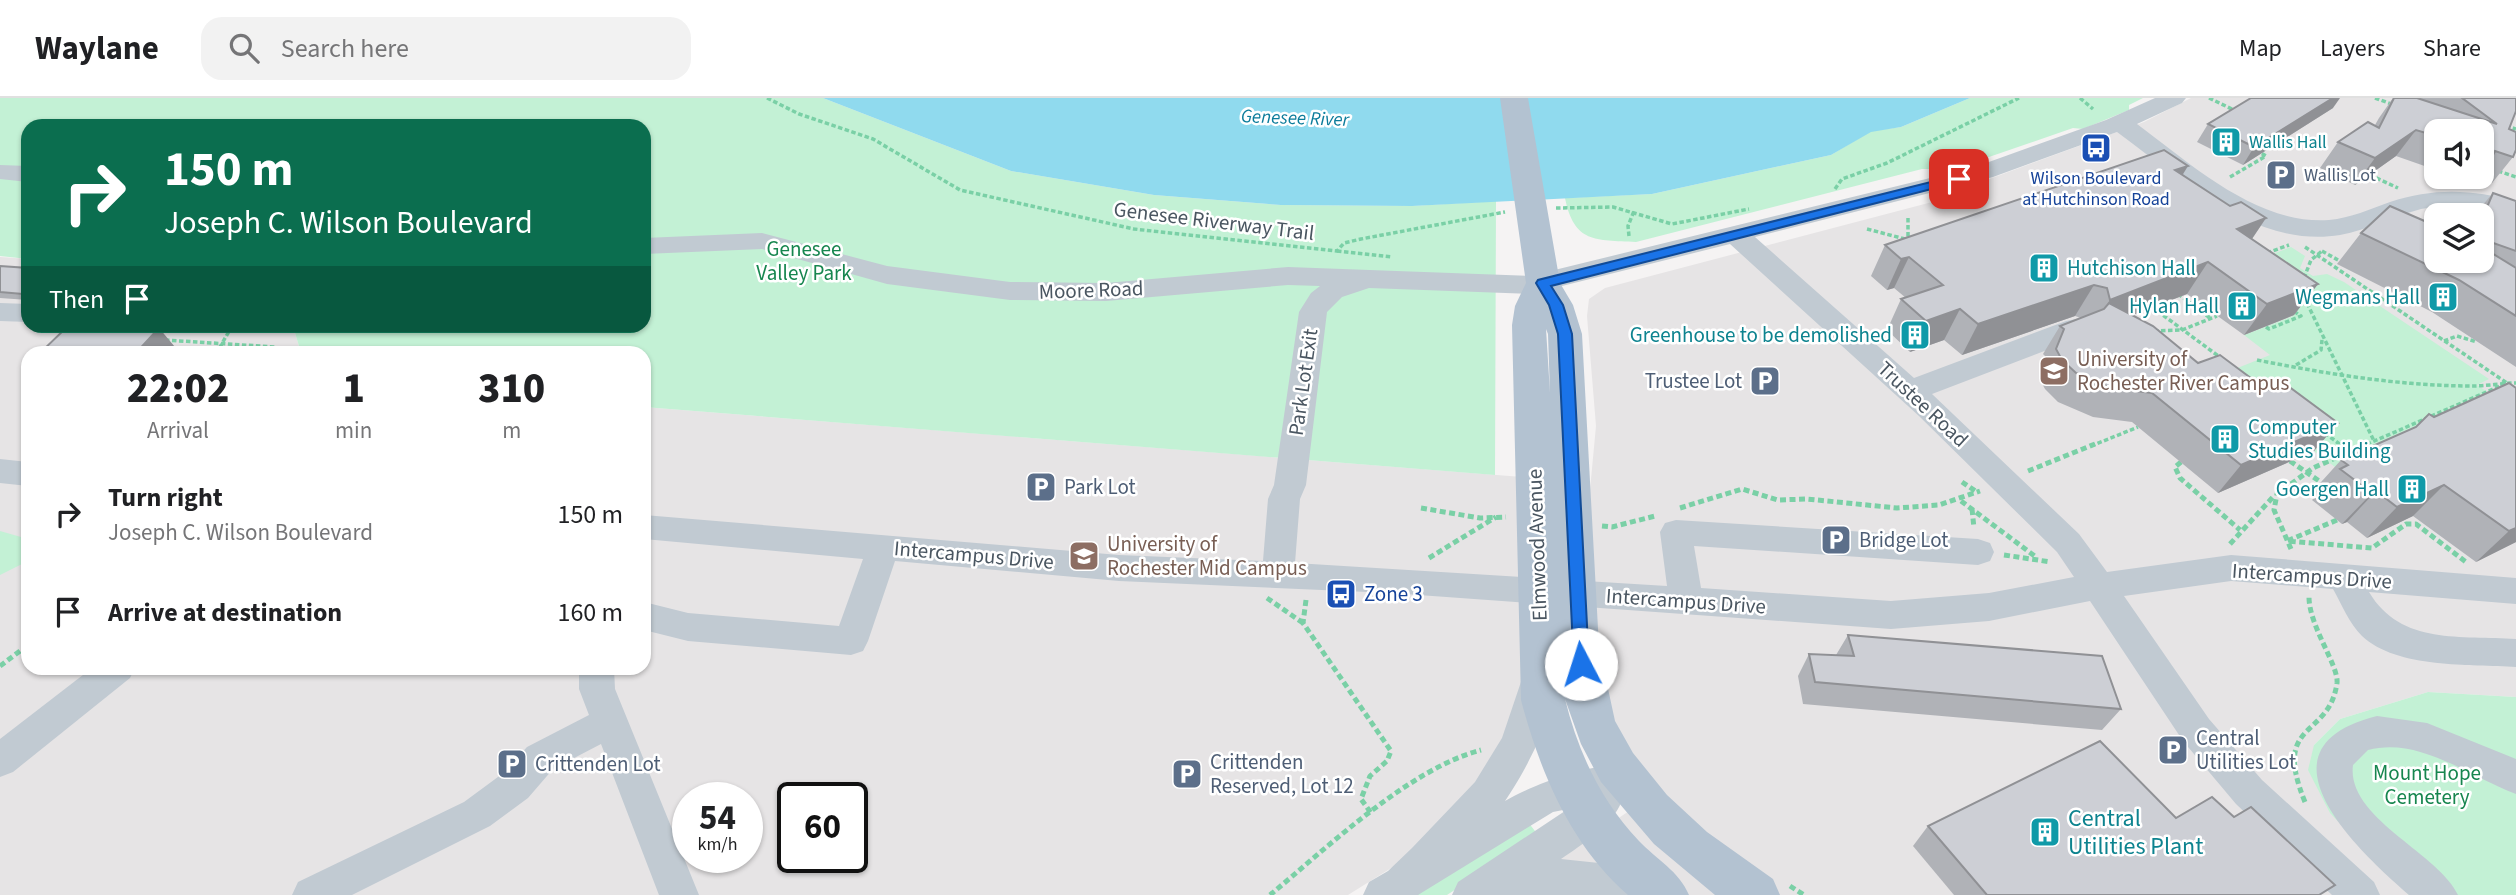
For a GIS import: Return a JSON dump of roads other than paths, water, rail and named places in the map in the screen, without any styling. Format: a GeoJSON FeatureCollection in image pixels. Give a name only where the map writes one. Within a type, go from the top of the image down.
{"type":"FeatureCollection","features":[{"type":"Feature","properties":{"kind":"main road","name":"Elmwood Avenue"},"geometry":{"type":"LineString","coordinates":[[1514,98],[1543,283],[1556,305],[1565,334],[1583,683],[1594,724],[1626,780],[1679,838],[1770,889]]}},
{"type":"Feature","properties":{"kind":"main road","name":"Elmwood Avenue"},"geometry":{"type":"LineString","coordinates":[[1543,283],[1535,296],[1529,325],[1544,699],[1551,735],[1583,801],[1606,835],[1661,892]]}},
{"type":"Feature","properties":{"kind":"street","name":"Moore Road"},"geometry":{"type":"LineString","coordinates":[[651,246],[762,241],[887,275],[1010,291],[1106,292],[1288,276],[1505,286],[1543,283],[1984,172],[2120,123],[2174,98]]}},
{"type":"Feature","properties":{"kind":"street"},"geometry":{"type":"LineString","coordinates":[[2120,123],[2230,200],[2275,221],[2326,228],[2375,219],[2412,204],[2436,199],[2475,200],[2516,211]]}},
{"type":"Feature","properties":{"kind":"street"},"geometry":{"type":"LineString","coordinates":[[0,172],[21,174]]}},
{"type":"Feature","properties":{"kind":"street"},"geometry":{"type":"LineString","coordinates":[[2375,219],[2412,232]]}},
{"type":"Feature","properties":{"kind":"street","name":"Trustee Road"},"geometry":{"type":"LineString","coordinates":[[1735,234],[1879,347],[1910,391],[2068,543],[2204,740],[2249,792],[2360,895]]}},
{"type":"Feature","properties":{"kind":"street","name":"Park Lot Exit"},"geometry":{"type":"LineString","coordinates":[[1283,584],[1284,499],[1290,485],[1315,306],[1337,289],[1376,279]]}},
{"type":"Feature","properties":{"kind":"street"},"geometry":{"type":"LineString","coordinates":[[0,312],[21,313]]}},
{"type":"Feature","properties":{"kind":"street"},"geometry":{"type":"LineString","coordinates":[[1910,391],[2076,328]]}},
{"type":"Feature","properties":{"kind":"street"},"geometry":{"type":"LineString","coordinates":[[0,471],[21,473]]}},
{"type":"Feature","properties":{"kind":"street","name":"Intercampus Drive"},"geometry":{"type":"LineString","coordinates":[[651,528],[1283,584],[1493,587],[1891,615],[1989,607],[2099,586],[2231,568],[2516,591]]}},
{"type":"Feature","properties":{"kind":"street"},"geometry":{"type":"LineString","coordinates":[[1686,602],[1676,532],[1978,552]]}},
{"type":"Feature","properties":{"kind":"street"},"geometry":{"type":"LineString","coordinates":[[651,618],[688,627],[850,641],[883,548]]}},
{"type":"Feature","properties":{"kind":"street"},"geometry":{"type":"LineString","coordinates":[[2344,578],[2364,613],[2381,631],[2411,644],[2516,653]]}},
{"type":"Feature","properties":{"kind":"street"},"geometry":{"type":"LineString","coordinates":[[1392,889],[1467,823],[1510,764],[1528,719],[1541,656]]}},
{"type":"Feature","properties":{"kind":"street"},"geometry":{"type":"LineString","coordinates":[[0,761],[109,675]]}},
{"type":"Feature","properties":{"kind":"street"},"geometry":{"type":"LineString","coordinates":[[596,675],[597,689],[679,895]]}},
{"type":"Feature","properties":{"kind":"street"},"geometry":{"type":"LineString","coordinates":[[312,895],[477,814],[515,786],[540,758],[610,722]]}},
{"type":"Feature","properties":{"kind":"street"},"geometry":{"type":"LineString","coordinates":[[2438,895],[2381,844],[2342,796],[2334,778],[2333,764],[2346,744],[2364,735],[2391,732],[2421,736],[2516,777]]}},
{"type":"Feature","properties":{"kind":"street"},"geometry":{"type":"LineString","coordinates":[[1392,889],[1545,797],[1583,801],[1626,780]]}},
{"type":"Feature","properties":{"kind":"street"},"geometry":{"type":"LineString","coordinates":[[1480,889],[1571,831],[1583,801]]}},
{"type":"Feature","properties":{"kind":"street"},"geometry":{"type":"LineString","coordinates":[[1480,889],[1553,876],[1661,892]]}},
{"type":"Feature","properties":{"kind":"water","name":"Genesee River"},"geometry":{"type":"Polygon","coordinates":[[[823,98],[1970,98],[1901,127],[1871,132],[1831,155],[1652,194],[1412,206],[1281,205],[1154,195],[1011,171],[823,98]]]}},
{"type":"Feature","properties":{"kind":"place","name":"Wallis Hall"},"geometry":{"type":"Point","coordinates":[2226,142]}},
{"type":"Feature","properties":{"kind":"place","name":"Wilson Boulevard at Hutchinson Road"},"geometry":{"type":"Point","coordinates":[2096,148]}},
{"type":"Feature","properties":{"kind":"place","name":"Wallis Lot"},"geometry":{"type":"Point","coordinates":[2281,175]}},
{"type":"Feature","properties":{"kind":"place","name":"Hutchison Hall"},"geometry":{"type":"Point","coordinates":[2044,268]}},
{"type":"Feature","properties":{"kind":"place","name":"Wegmans Hall"},"geometry":{"type":"Point","coordinates":[2443,297]}},
{"type":"Feature","properties":{"kind":"place","name":"Hylan Hall"},"geometry":{"type":"Point","coordinates":[2242,306]}},
{"type":"Feature","properties":{"kind":"place","name":"Greenhouse to be demolished"},"geometry":{"type":"Point","coordinates":[1915,335]}},
{"type":"Feature","properties":{"kind":"place","name":"University of Rochester River Campus"},"geometry":{"type":"Point","coordinates":[2054,371]}},
{"type":"Feature","properties":{"kind":"place","name":"Trustee Lot"},"geometry":{"type":"Point","coordinates":[1765,381]}},
{"type":"Feature","properties":{"kind":"place","name":"Computer Studies Building"},"geometry":{"type":"Point","coordinates":[2225,439]}},
{"type":"Feature","properties":{"kind":"place","name":"Park Lot"},"geometry":{"type":"Point","coordinates":[1041,487]}},
{"type":"Feature","properties":{"kind":"place","name":"Goergen Hall"},"geometry":{"type":"Point","coordinates":[2412,489]}},
{"type":"Feature","properties":{"kind":"place","name":"Bridge Lot"},"geometry":{"type":"Point","coordinates":[1836,540]}},
{"type":"Feature","properties":{"kind":"place","name":"University of Rochester Mid Campus"},"geometry":{"type":"Point","coordinates":[1084,556]}},
{"type":"Feature","properties":{"kind":"place","name":"Zone 3"},"geometry":{"type":"Point","coordinates":[1341,594]}},
{"type":"Feature","properties":{"kind":"place","name":"Central Utilities Lot"},"geometry":{"type":"Point","coordinates":[2173,750]}},
{"type":"Feature","properties":{"kind":"place","name":"Crittenden Lot"},"geometry":{"type":"Point","coordinates":[512,764]}},
{"type":"Feature","properties":{"kind":"place","name":"Crittenden Reserved, Lot 12"},"geometry":{"type":"Point","coordinates":[1187,774]}},
{"type":"Feature","properties":{"kind":"place","name":"Central Utilities Plant"},"geometry":{"type":"Point","coordinates":[2045,832]}},
{"type":"Feature","properties":{"kind":"park label","name":"Genesee Valley Park"},"geometry":{"type":"Point","coordinates":[804,261]}},
{"type":"Feature","properties":{"kind":"park label","name":"Mount Hope Cemetery"},"geometry":{"type":"Point","coordinates":[2427,785]}}]}
